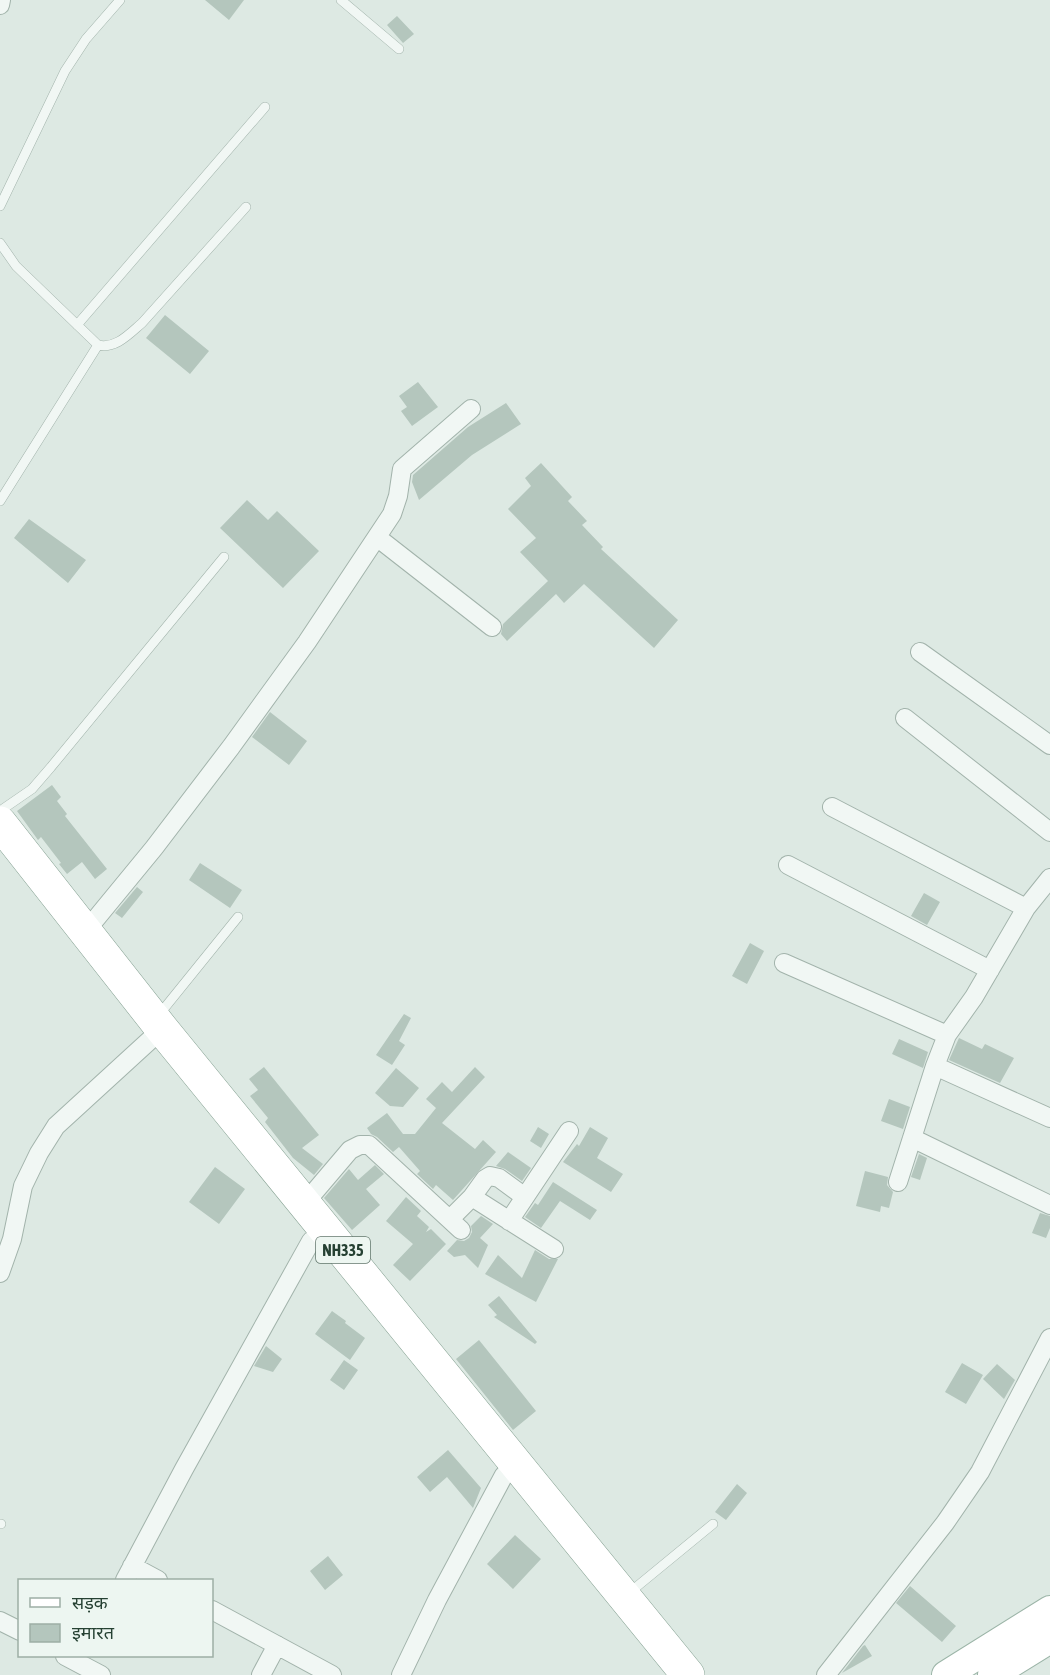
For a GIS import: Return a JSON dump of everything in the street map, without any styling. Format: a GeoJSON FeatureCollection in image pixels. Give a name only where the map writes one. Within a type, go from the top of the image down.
{"type":"FeatureCollection","features":[{"type":"Feature","properties":{"kind":"highway","name":"NH335"},"geometry":{"type":"LineString","coordinates":[[0,823],[85,932],[152,1030],[311,1241],[667,1675]]}},
{"type":"Feature","properties":{"kind":"highway","name":"NH335"},"geometry":{"type":"LineString","coordinates":[[0,852],[304,1203],[688,1675]]}},
{"type":"Feature","properties":{"kind":"main road"},"geometry":{"type":"LineString","coordinates":[[946,1675],[1050,1610]]}},
{"type":"Feature","properties":{"kind":"main road"},"geometry":{"type":"LineString","coordinates":[[992,1675],[1050,1640]]}},
{"type":"Feature","properties":{"kind":"street"},"geometry":{"type":"LineString","coordinates":[[0,5],[1,0]]}},
{"type":"Feature","properties":{"kind":"street"},"geometry":{"type":"LineString","coordinates":[[85,932],[154,848],[307,642],[392,514],[398,496],[402,469],[471,409]]}},
{"type":"Feature","properties":{"kind":"street"},"geometry":{"type":"LineString","coordinates":[[378,537],[492,627]]}},
{"type":"Feature","properties":{"kind":"street"},"geometry":{"type":"LineString","coordinates":[[920,652],[1050,745]]}},
{"type":"Feature","properties":{"kind":"street"},"geometry":{"type":"LineString","coordinates":[[905,718],[1050,832]]}},
{"type":"Feature","properties":{"kind":"street"},"geometry":{"type":"LineString","coordinates":[[832,807],[1026,908]]}},
{"type":"Feature","properties":{"kind":"street"},"geometry":{"type":"LineString","coordinates":[[788,865],[990,970]]}},
{"type":"Feature","properties":{"kind":"street"},"geometry":{"type":"LineString","coordinates":[[898,1182],[947,1035],[974,997],[1026,908],[1050,878]]}},
{"type":"Feature","properties":{"kind":"street"},"geometry":{"type":"LineString","coordinates":[[784,963],[947,1035]]}},
{"type":"Feature","properties":{"kind":"street"},"geometry":{"type":"LineString","coordinates":[[0,1273],[12,1239],[23,1186],[39,1153],[56,1126],[152,1030]]}},
{"type":"Feature","properties":{"kind":"street"},"geometry":{"type":"LineString","coordinates":[[935,1066],[1050,1118]]}},
{"type":"Feature","properties":{"kind":"street"},"geometry":{"type":"LineString","coordinates":[[509,1221],[569,1131]]}},
{"type":"Feature","properties":{"kind":"street"},"geometry":{"type":"LineString","coordinates":[[912,1138],[1050,1205]]}},
{"type":"Feature","properties":{"kind":"street"},"geometry":{"type":"LineString","coordinates":[[304,1203],[350,1150],[360,1144],[369,1146],[455,1225],[472,1197],[485,1179],[490,1176],[495,1176],[525,1197]]}},
{"type":"Feature","properties":{"kind":"street"},"geometry":{"type":"LineString","coordinates":[[472,1197],[554,1249]]}},
{"type":"Feature","properties":{"kind":"street"},"geometry":{"type":"LineString","coordinates":[[149,1579],[128,1574],[311,1241]]}},
{"type":"Feature","properties":{"kind":"street"},"geometry":{"type":"LineString","coordinates":[[825,1675],[945,1523],[980,1472],[1050,1338]]}},
{"type":"Feature","properties":{"kind":"street"},"geometry":{"type":"LineString","coordinates":[[401,1675],[437,1600],[504,1475]]}},
{"type":"Feature","properties":{"kind":"street"},"geometry":{"type":"LineString","coordinates":[[213,1611],[332,1675]]}},
{"type":"Feature","properties":{"kind":"street"},"geometry":{"type":"LineString","coordinates":[[0,1621],[18,1630]]}},
{"type":"Feature","properties":{"kind":"street"},"geometry":{"type":"LineString","coordinates":[[261,1675],[277,1645]]}},
{"type":"Feature","properties":{"kind":"street"},"geometry":{"type":"LineString","coordinates":[[76,1662],[101,1675]]}},
{"type":"Feature","properties":{"kind":"lane"},"geometry":{"type":"LineString","coordinates":[[0,206],[65,71],[86,39],[120,0]]}},
{"type":"Feature","properties":{"kind":"lane"},"geometry":{"type":"LineString","coordinates":[[341,0],[399,49]]}},
{"type":"Feature","properties":{"kind":"lane"},"geometry":{"type":"LineString","coordinates":[[77,325],[266,106]]}},
{"type":"Feature","properties":{"kind":"lane"},"geometry":{"type":"LineString","coordinates":[[0,243],[16,266],[98,345],[107,347],[142,323],[246,207]]}},
{"type":"Feature","properties":{"kind":"lane"},"geometry":{"type":"LineString","coordinates":[[0,501],[98,345]]}},
{"type":"Feature","properties":{"kind":"lane"},"geometry":{"type":"LineString","coordinates":[[0,811],[32,789],[224,557]]}},
{"type":"Feature","properties":{"kind":"lane"},"geometry":{"type":"LineString","coordinates":[[152,1030],[238,917]]}},
{"type":"Feature","properties":{"kind":"lane"},"geometry":{"type":"LineString","coordinates":[[624,1597],[713,1524]]}},
{"type":"Feature","properties":{"kind":"building"},"geometry":{"type":"Polygon","coordinates":[[[205,0],[244,0],[229,20],[205,0]]]}},
{"type":"Feature","properties":{"kind":"building"},"geometry":{"type":"Polygon","coordinates":[[[397,16],[414,34],[403,43],[387,25],[397,16]]]}},
{"type":"Feature","properties":{"kind":"building"},"geometry":{"type":"Polygon","coordinates":[[[165,315],[209,351],[190,374],[146,338],[165,315]]]}},
{"type":"Feature","properties":{"kind":"building"},"geometry":{"type":"Polygon","coordinates":[[[418,382],[438,407],[412,426],[401,411],[407,407],[399,396],[418,382]]]}},
{"type":"Feature","properties":{"kind":"building"},"geometry":{"type":"Polygon","coordinates":[[[506,403],[521,424],[472,455],[419,500],[412,482],[413,475],[468,427],[506,403]]]}},
{"type":"Feature","properties":{"kind":"building"},"geometry":{"type":"Polygon","coordinates":[[[541,463],[572,497],[568,501],[587,521],[582,525],[603,547],[601,549],[678,620],[654,648],[584,584],[564,603],[556,594],[507,641],[501,634],[503,624],[548,581],[520,552],[536,538],[508,509],[531,486],[525,478],[541,463]]]}},
{"type":"Feature","properties":{"kind":"building"},"geometry":{"type":"Polygon","coordinates":[[[247,500],[268,520],[277,511],[319,551],[283,588],[220,528],[247,500]]]}},
{"type":"Feature","properties":{"kind":"building"},"geometry":{"type":"Polygon","coordinates":[[[29,519],[86,560],[68,583],[14,538],[29,519]]]}},
{"type":"Feature","properties":{"kind":"building"},"geometry":{"type":"Polygon","coordinates":[[[270,712],[307,741],[289,765],[252,737],[270,712]]]}},
{"type":"Feature","properties":{"kind":"building"},"geometry":{"type":"Polygon","coordinates":[[[52,785],[61,797],[57,801],[67,814],[65,816],[107,869],[95,879],[82,862],[67,874],[41,837],[38,840],[17,811],[52,785]]]}},
{"type":"Feature","properties":{"kind":"building"},"geometry":{"type":"Polygon","coordinates":[[[200,863],[242,890],[230,908],[189,880],[200,863]]]}},
{"type":"Feature","properties":{"kind":"building"},"geometry":{"type":"Polygon","coordinates":[[[137,887],[143,892],[122,918],[115,913],[137,887]]]}},
{"type":"Feature","properties":{"kind":"building"},"geometry":{"type":"Polygon","coordinates":[[[924,893],[940,902],[927,925],[911,916],[924,893]]]}},
{"type":"Feature","properties":{"kind":"building"},"geometry":{"type":"Polygon","coordinates":[[[750,943],[764,951],[747,984],[732,976],[750,943]]]}},
{"type":"Feature","properties":{"kind":"building"},"geometry":{"type":"Polygon","coordinates":[[[404,1014],[411,1018],[399,1041],[405,1045],[392,1065],[376,1055],[404,1014]]]}},
{"type":"Feature","properties":{"kind":"building"},"geometry":{"type":"Polygon","coordinates":[[[959,1038],[982,1049],[985,1044],[1014,1058],[1000,1083],[949,1060],[959,1038]]]}},
{"type":"Feature","properties":{"kind":"building"},"geometry":{"type":"Polygon","coordinates":[[[899,1039],[928,1052],[923,1068],[892,1054],[899,1039]]]}},
{"type":"Feature","properties":{"kind":"building"},"geometry":{"type":"Polygon","coordinates":[[[264,1067],[319,1135],[302,1148],[323,1164],[314,1175],[293,1158],[265,1122],[268,1118],[250,1096],[258,1090],[249,1079],[264,1067]]]}},
{"type":"Feature","properties":{"kind":"building"},"geometry":{"type":"Polygon","coordinates":[[[475,1067],[485,1077],[442,1123],[475,1149],[483,1140],[496,1152],[453,1200],[436,1185],[433,1189],[417,1174],[420,1171],[399,1147],[393,1152],[367,1128],[387,1113],[403,1134],[415,1134],[436,1108],[426,1099],[442,1082],[452,1092],[475,1067]]]}},
{"type":"Feature","properties":{"kind":"building"},"geometry":{"type":"Polygon","coordinates":[[[396,1068],[419,1088],[403,1107],[390,1106],[375,1093],[396,1068]]]}},
{"type":"Feature","properties":{"kind":"building"},"geometry":{"type":"Polygon","coordinates":[[[889,1099],[910,1107],[903,1129],[881,1121],[889,1099]]]}},
{"type":"Feature","properties":{"kind":"building"},"geometry":{"type":"Polygon","coordinates":[[[538,1127],[549,1134],[541,1148],[530,1141],[538,1127]]]}},
{"type":"Feature","properties":{"kind":"building"},"geometry":{"type":"Polygon","coordinates":[[[590,1127],[608,1138],[597,1158],[623,1174],[611,1192],[563,1162],[577,1144],[579,1146],[590,1127]]]}},
{"type":"Feature","properties":{"kind":"building"},"geometry":{"type":"Polygon","coordinates":[[[508,1152],[531,1168],[522,1181],[505,1169],[496,1166],[508,1152]]]}},
{"type":"Feature","properties":{"kind":"building"},"geometry":{"type":"Polygon","coordinates":[[[919,1154],[927,1158],[920,1180],[911,1177],[919,1154]]]}},
{"type":"Feature","properties":{"kind":"building"},"geometry":{"type":"Polygon","coordinates":[[[375,1165],[384,1174],[366,1189],[380,1205],[352,1230],[324,1198],[349,1169],[358,1180],[375,1165]]]}},
{"type":"Feature","properties":{"kind":"building"},"geometry":{"type":"Polygon","coordinates":[[[215,1167],[245,1189],[219,1224],[189,1202],[215,1167]]]}},
{"type":"Feature","properties":{"kind":"building"},"geometry":{"type":"Polygon","coordinates":[[[865,1171],[888,1177],[887,1185],[893,1192],[889,1208],[881,1206],[880,1212],[856,1206],[865,1171]]]}},
{"type":"Feature","properties":{"kind":"building"},"geometry":{"type":"Polygon","coordinates":[[[553,1182],[597,1210],[590,1220],[560,1201],[541,1228],[525,1217],[535,1203],[538,1205],[553,1182]]]}},
{"type":"Feature","properties":{"kind":"building"},"geometry":{"type":"Polygon","coordinates":[[[406,1197],[421,1211],[417,1216],[429,1227],[426,1232],[431,1229],[446,1244],[410,1281],[393,1265],[413,1244],[386,1221],[406,1197]]]}},
{"type":"Feature","properties":{"kind":"building"},"geometry":{"type":"Polygon","coordinates":[[[1040,1213],[1050,1216],[1050,1228],[1046,1238],[1032,1233],[1040,1213]]]}},
{"type":"Feature","properties":{"kind":"building"},"geometry":{"type":"Polygon","coordinates":[[[481,1216],[493,1224],[480,1238],[488,1245],[478,1268],[465,1255],[454,1257],[447,1251],[457,1240],[464,1241],[469,1238],[472,1232],[471,1226],[481,1216]]]}},
{"type":"Feature","properties":{"kind":"building"},"geometry":{"type":"Polygon","coordinates":[[[535,1250],[549,1259],[558,1259],[536,1302],[485,1274],[498,1255],[522,1278],[535,1250]]]}},
{"type":"Feature","properties":{"kind":"building"},"geometry":{"type":"Polygon","coordinates":[[[499,1296],[537,1342],[535,1344],[494,1317],[497,1315],[488,1305],[499,1296]]]}},
{"type":"Feature","properties":{"kind":"building"},"geometry":{"type":"Polygon","coordinates":[[[332,1311],[365,1338],[350,1360],[315,1334],[332,1311]]]}},
{"type":"Feature","properties":{"kind":"building"},"geometry":{"type":"Polygon","coordinates":[[[479,1340],[536,1411],[513,1430],[456,1359],[479,1340]]]}},
{"type":"Feature","properties":{"kind":"building"},"geometry":{"type":"Polygon","coordinates":[[[266,1346],[282,1359],[273,1372],[254,1366],[266,1346]]]}},
{"type":"Feature","properties":{"kind":"building"},"geometry":{"type":"Polygon","coordinates":[[[344,1360],[358,1370],[344,1390],[330,1380],[344,1360]]]}},
{"type":"Feature","properties":{"kind":"building"},"geometry":{"type":"Polygon","coordinates":[[[962,1363],[983,1375],[966,1404],[945,1392],[962,1363]]]}},
{"type":"Feature","properties":{"kind":"building"},"geometry":{"type":"Polygon","coordinates":[[[997,1364],[1015,1380],[1004,1399],[983,1379],[997,1364]]]}},
{"type":"Feature","properties":{"kind":"building"},"geometry":{"type":"Polygon","coordinates":[[[448,1450],[481,1488],[473,1508],[447,1477],[430,1492],[417,1477],[448,1450]]]}},
{"type":"Feature","properties":{"kind":"building"},"geometry":{"type":"Polygon","coordinates":[[[737,1484],[747,1493],[726,1520],[715,1512],[737,1484]]]}},
{"type":"Feature","properties":{"kind":"building"},"geometry":{"type":"Polygon","coordinates":[[[515,1535],[541,1559],[513,1589],[487,1564],[515,1535]]]}},
{"type":"Feature","properties":{"kind":"building"},"geometry":{"type":"Polygon","coordinates":[[[328,1556],[343,1575],[325,1590],[310,1571],[328,1556]]]}},
{"type":"Feature","properties":{"kind":"building"},"geometry":{"type":"Polygon","coordinates":[[[910,1586],[956,1626],[942,1642],[896,1603],[910,1586]]]}},
{"type":"Feature","properties":{"kind":"building"},"geometry":{"type":"Polygon","coordinates":[[[865,1645],[872,1656],[842,1673],[863,1646],[865,1645]]]}}]}
